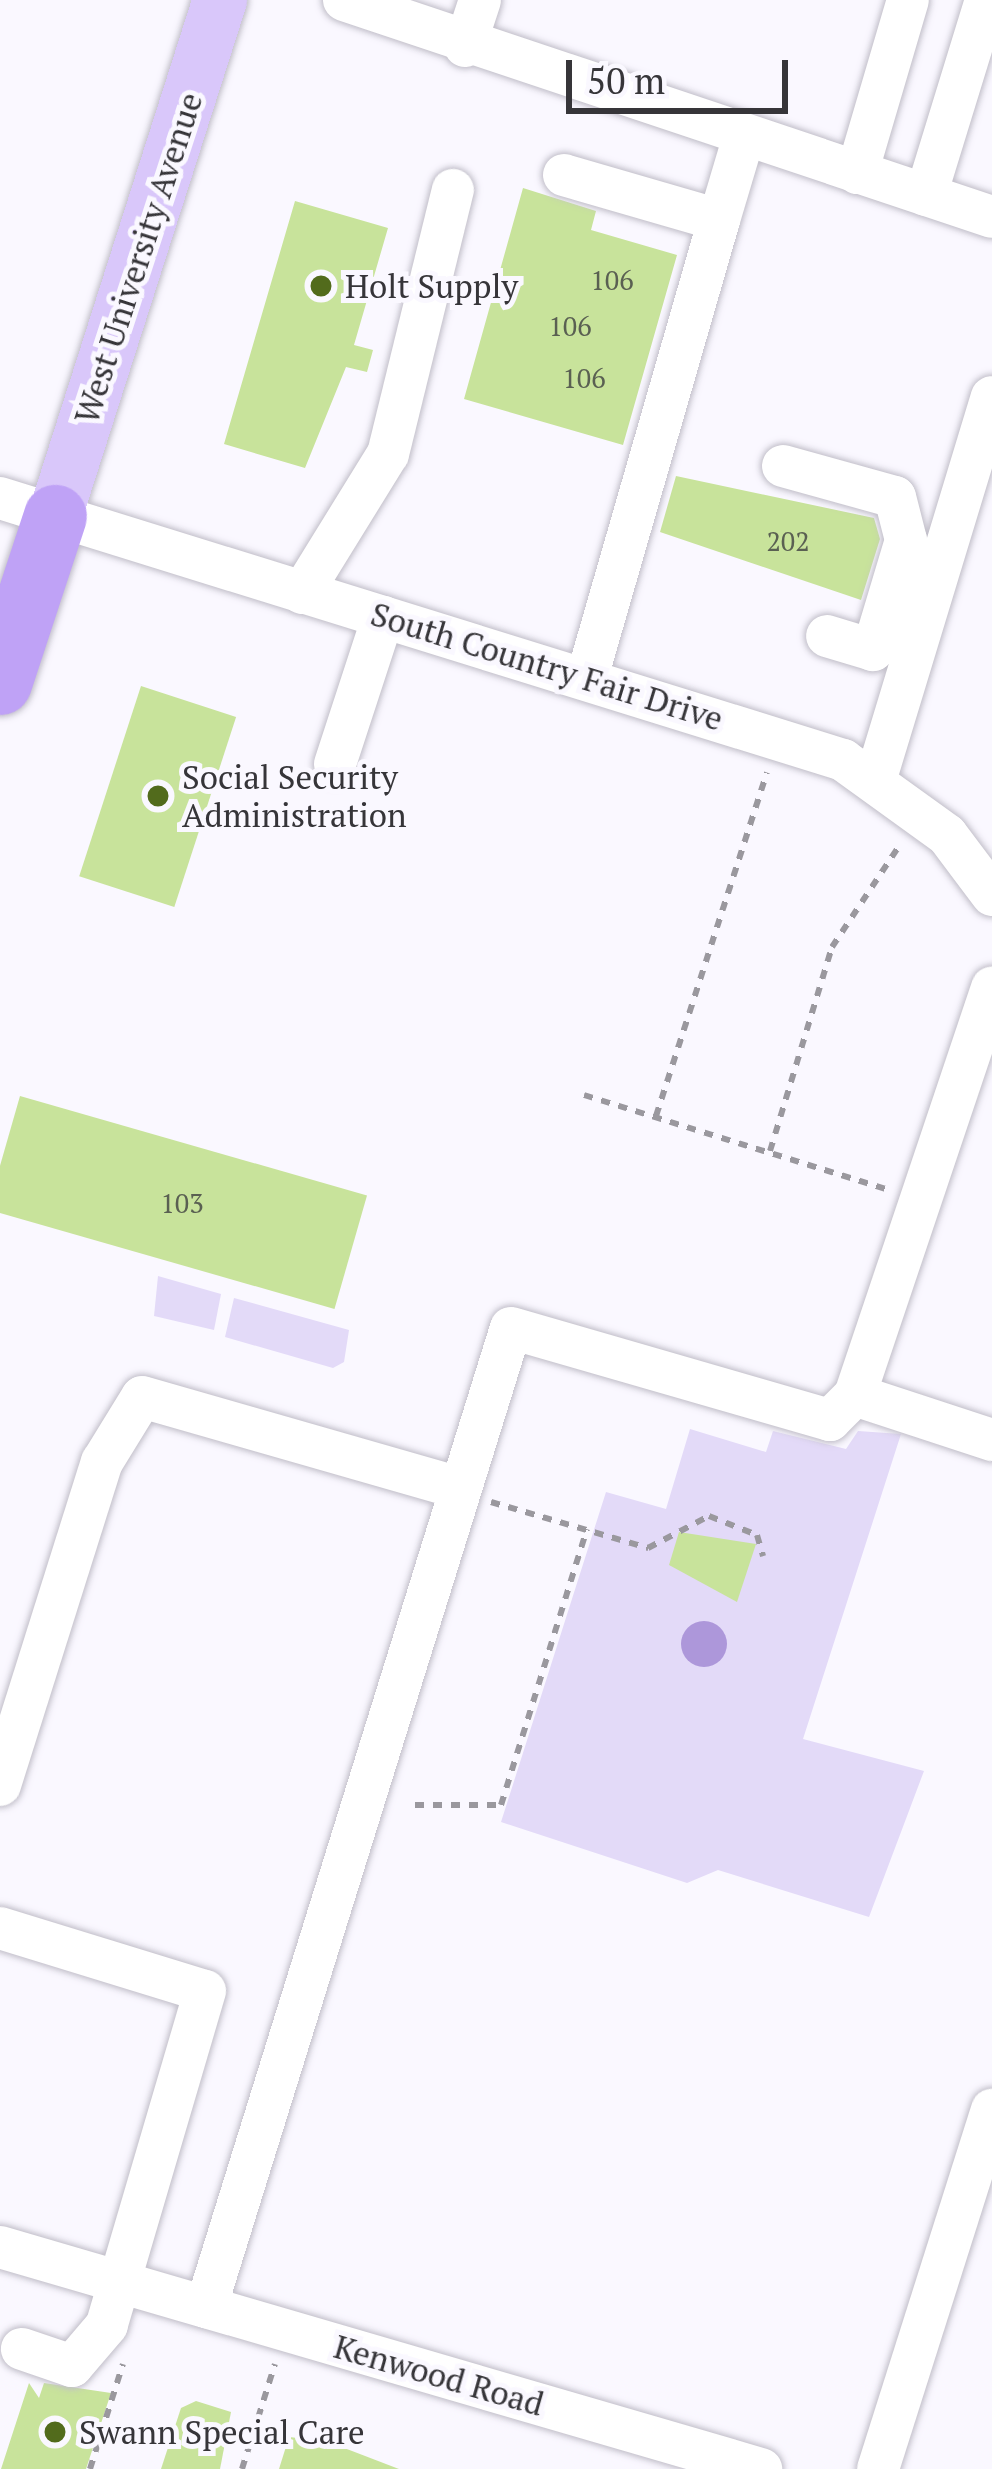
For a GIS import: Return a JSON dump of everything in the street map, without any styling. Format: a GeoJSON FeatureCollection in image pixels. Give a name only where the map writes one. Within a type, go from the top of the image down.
{"type":"FeatureCollection","features":[{"type":"Feature","properties":{"kind":"highway"},"geometry":{"type":"LineString","coordinates":[[0,682],[28,507]]}},
{"type":"Feature","properties":{"kind":"main road","name":"West University Avenue"},"geometry":{"type":"LineString","coordinates":[[28,507],[220,0]]}},
{"type":"Feature","properties":{"kind":"street"},"geometry":{"type":"LineString","coordinates":[[344,0],[465,46],[992,217]]}},
{"type":"Feature","properties":{"kind":"street"},"geometry":{"type":"LineString","coordinates":[[465,46],[480,0]]}},
{"type":"Feature","properties":{"kind":"street"},"geometry":{"type":"LineString","coordinates":[[857,173],[908,0]]}},
{"type":"Feature","properties":{"kind":"street"},"geometry":{"type":"LineString","coordinates":[[926,195],[986,0]]}},
{"type":"Feature","properties":{"kind":"street"},"geometry":{"type":"LineString","coordinates":[[587,677],[744,136]]}},
{"type":"Feature","properties":{"kind":"street"},"geometry":{"type":"LineString","coordinates":[[564,175],[719,220]]}},
{"type":"Feature","properties":{"kind":"street"},"geometry":{"type":"LineString","coordinates":[[302,593],[388,454],[453,190]]}},
{"type":"Feature","properties":{"kind":"street"},"geometry":{"type":"LineString","coordinates":[[876,778],[992,397]]}},
{"type":"Feature","properties":{"kind":"street"},"geometry":{"type":"LineString","coordinates":[[783,466],[895,497],[906,540],[872,650],[827,636]]}},
{"type":"Feature","properties":{"kind":"street","name":"South Country Fair Drive"},"geometry":{"type":"LineString","coordinates":[[28,507],[779,736],[876,778],[922,813],[992,895]]}},
{"type":"Feature","properties":{"kind":"street"},"geometry":{"type":"LineString","coordinates":[[335,764],[383,617]]}},
{"type":"Feature","properties":{"kind":"street"},"geometry":{"type":"LineString","coordinates":[[206,2307],[512,1328],[830,1420],[855,1396],[992,987]]}},
{"type":"Feature","properties":{"kind":"street"},"geometry":{"type":"LineString","coordinates":[[855,1396],[992,1439]]}},
{"type":"Feature","properties":{"kind":"street"},"geometry":{"type":"LineString","coordinates":[[0,1785],[103,1462],[142,1397],[460,1488]]}},
{"type":"Feature","properties":{"kind":"street"},"geometry":{"type":"LineString","coordinates":[[0,1928],[205,1991],[106,2325],[72,2366],[22,2349]]}},
{"type":"Feature","properties":{"kind":"street"},"geometry":{"type":"LineString","coordinates":[[878,2469],[992,2110]]}},
{"type":"Feature","properties":{"kind":"street","name":"Kenwood Road"},"geometry":{"type":"LineString","coordinates":[[0,2247],[761,2469]]}},
{"type":"Feature","properties":{"kind":"path"},"geometry":{"type":"LineString","coordinates":[[656,1116],[779,736]]}},
{"type":"Feature","properties":{"kind":"path"},"geometry":{"type":"LineString","coordinates":[[770,1151],[832,947],[922,813]]}},
{"type":"Feature","properties":{"kind":"path"},"geometry":{"type":"LineString","coordinates":[[584,1095],[889,1190]]}},
{"type":"Feature","properties":{"kind":"path"},"geometry":{"type":"LineString","coordinates":[[460,1488],[648,1548],[709,1516],[757,1535],[763,1556]]}},
{"type":"Feature","properties":{"kind":"path"},"geometry":{"type":"LineString","coordinates":[[415,1805],[501,1805],[587,1529]]}},
{"type":"Feature","properties":{"kind":"path"},"geometry":{"type":"LineString","coordinates":[[90,2469],[125,2353]]}},
{"type":"Feature","properties":{"kind":"path"},"geometry":{"type":"LineString","coordinates":[[242,2469],[273,2371]]}},
{"type":"Feature","properties":{"kind":"shaded area"},"geometry":{"type":"Polygon","coordinates":[[[158,1276],[221,1294],[214,1330],[154,1316],[158,1276]]]}},
{"type":"Feature","properties":{"kind":"shaded area"},"geometry":{"type":"Polygon","coordinates":[[[234,1298],[349,1330],[344,1362],[333,1368],[225,1337],[234,1298]]]}},
{"type":"Feature","properties":{"kind":"shaded area"},"geometry":{"type":"Polygon","coordinates":[[[690,1429],[766,1452],[773,1431],[846,1449],[858,1431],[901,1434],[803,1739],[924,1771],[869,1917],[718,1870],[687,1883],[501,1822],[606,1492],[666,1509],[690,1429]]]}},
{"type":"Feature","properties":{"kind":"shaded area"},"geometry":{"type":"Polygon","coordinates":[[[704,1621],[720,1628],[727,1644],[720,1660],[704,1667],[688,1660],[681,1644],[688,1628],[704,1621]]]}},
{"type":"Feature","properties":{"kind":"building"},"geometry":{"type":"Polygon","coordinates":[[[523,188],[596,211],[591,230],[677,255],[623,445],[464,399],[523,188]]]}},
{"type":"Feature","properties":{"kind":"building","name":"Holt Supply"},"geometry":{"type":"Polygon","coordinates":[[[295,201],[388,228],[354,345],[373,350],[367,372],[346,367],[305,468],[224,444],[295,201]]]}},
{"type":"Feature","properties":{"kind":"building"},"geometry":{"type":"Polygon","coordinates":[[[676,476],[874,518],[880,539],[861,600],[660,532],[676,476]]]}},
{"type":"Feature","properties":{"kind":"building","name":"Social Security Administration"},"geometry":{"type":"Polygon","coordinates":[[[141,686],[236,717],[174,907],[79,876],[141,686]]]}},
{"type":"Feature","properties":{"kind":"building"},"geometry":{"type":"Polygon","coordinates":[[[20,1096],[367,1196],[334,1309],[0,1213],[0,1166],[20,1096]]]}},
{"type":"Feature","properties":{"kind":"building"},"geometry":{"type":"Polygon","coordinates":[[[679,1532],[756,1544],[737,1602],[669,1565],[679,1532]]]}},
{"type":"Feature","properties":{"kind":"building","name":"Swann Special Care"},"geometry":{"type":"Polygon","coordinates":[[[29,2383],[39,2398],[44,2383],[111,2393],[86,2469],[1,2469],[29,2383]]]}},
{"type":"Feature","properties":{"kind":"building"},"geometry":{"type":"Polygon","coordinates":[[[196,2401],[231,2412],[220,2469],[161,2469],[181,2408],[196,2401]]]}},
{"type":"Feature","properties":{"kind":"building"},"geometry":{"type":"Polygon","coordinates":[[[289,2437],[326,2441],[399,2469],[279,2469],[289,2437]]]}},
{"type":"Feature","properties":{"kind":"place","name":"Holt Supply"},"geometry":{"type":"Point","coordinates":[321,286]}},
{"type":"Feature","properties":{"kind":"place","name":"Social Security Administration"},"geometry":{"type":"Point","coordinates":[158,796]}},
{"type":"Feature","properties":{"kind":"place","name":"Swann Special Care"},"geometry":{"type":"Point","coordinates":[55,2432]}}]}
